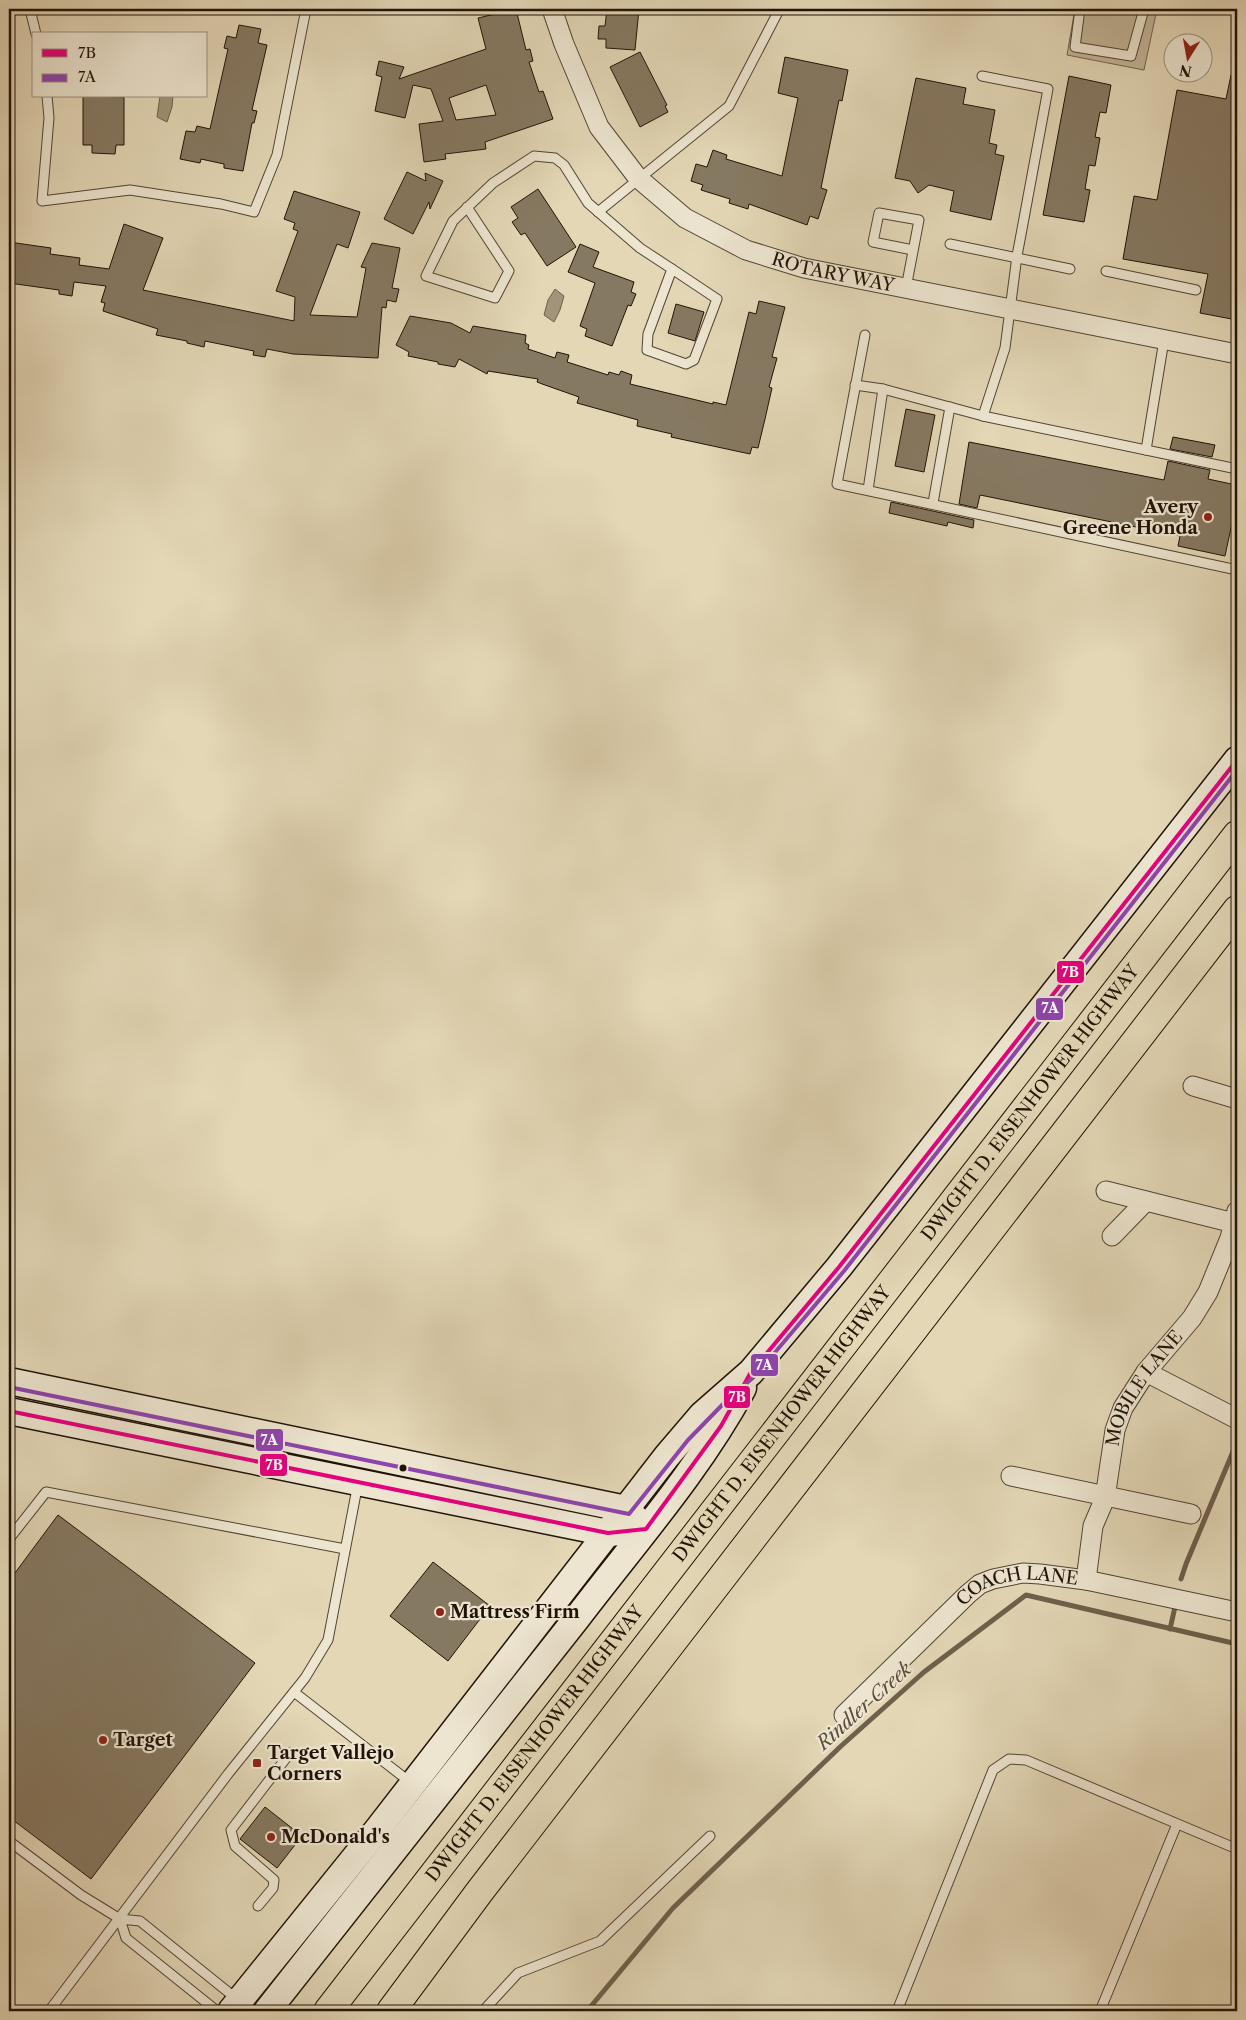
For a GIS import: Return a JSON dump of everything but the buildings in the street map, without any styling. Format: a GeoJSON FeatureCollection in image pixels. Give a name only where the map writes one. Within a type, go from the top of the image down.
{"type":"FeatureCollection","features":[{"type":"Feature","properties":{"kind":"highway","name":"DWIGHT D. EISENHOWER HIGHWAY"},"geometry":{"type":"LineString","coordinates":[[328,2011],[1237,835]]}},
{"type":"Feature","properties":{"kind":"highway"},"geometry":{"type":"LineString","coordinates":[[390,2011],[480,1890],[1237,910]]}},
{"type":"Feature","properties":{"kind":"main road"},"geometry":{"type":"LineString","coordinates":[[233,2009],[413,1784],[690,1429],[722,1396],[751,1372],[845,1260],[1237,760]]}},
{"type":"Feature","properties":{"kind":"main road"},"geometry":{"type":"LineString","coordinates":[[267,2011],[400,1846],[646,1529],[721,1426],[751,1372]]}},
{"type":"Feature","properties":{"kind":"main road"},"geometry":{"type":"LineString","coordinates":[[9,1381],[626,1509],[646,1529]]}},
{"type":"Feature","properties":{"kind":"main road"},"geometry":{"type":"LineString","coordinates":[[9,1412],[608,1533],[646,1529]]}},
{"type":"Feature","properties":{"kind":"street","name":"ROTARY WAY"},"geometry":{"type":"LineString","coordinates":[[552,9],[564,44],[599,127],[638,178],[685,218],[746,250],[804,268],[1237,354]]}},
{"type":"Feature","properties":{"kind":"street"},"geometry":{"type":"LineString","coordinates":[[1193,1086],[1237,1099]]}},
{"type":"Feature","properties":{"kind":"street"},"geometry":{"type":"LineString","coordinates":[[1106,1191],[1146,1201],[1236,1217]]}},
{"type":"Feature","properties":{"kind":"street"},"geometry":{"type":"LineString","coordinates":[[1112,1236],[1146,1201]]}},
{"type":"Feature","properties":{"kind":"street","name":"MOBILE LANE"},"geometry":{"type":"LineString","coordinates":[[1086,1580],[1093,1526],[1105,1498],[1115,1430],[1123,1408],[1146,1372],[1192,1318],[1208,1292],[1236,1217]]}},
{"type":"Feature","properties":{"kind":"street"},"geometry":{"type":"LineString","coordinates":[[1146,1372],[1237,1419]]}},
{"type":"Feature","properties":{"kind":"street"},"geometry":{"type":"LineString","coordinates":[[1011,1476],[1105,1498],[1191,1514]]}},
{"type":"Feature","properties":{"kind":"street","name":"COACH LANE"},"geometry":{"type":"LineString","coordinates":[[844,1716],[980,1584],[993,1579],[1023,1573],[1061,1575],[1237,1612]]}},
{"type":"Feature","properties":{"kind":"lane"},"geometry":{"type":"LineString","coordinates":[[30,9],[36,32]]}},
{"type":"Feature","properties":{"kind":"lane"},"geometry":{"type":"LineString","coordinates":[[47,98],[49,118],[42,201],[130,190],[221,204],[254,212],[277,155],[306,9]]}},
{"type":"Feature","properties":{"kind":"lane"},"geometry":{"type":"LineString","coordinates":[[598,212],[728,106],[777,14],[773,9]]}},
{"type":"Feature","properties":{"kind":"lane"},"geometry":{"type":"LineString","coordinates":[[1080,9],[1075,47],[1131,56],[1144,9]]}},
{"type":"Feature","properties":{"kind":"lane"},"geometry":{"type":"LineString","coordinates":[[982,76],[1048,89],[1018,256],[1006,348],[983,416]]}},
{"type":"Feature","properties":{"kind":"lane"},"geometry":{"type":"LineString","coordinates":[[467,207],[509,271],[495,298],[426,276],[453,221],[467,207],[492,183],[534,156],[555,158],[564,165],[588,203],[598,212],[640,248],[672,269],[717,299],[694,360],[686,364],[648,350],[648,334],[672,269]]}},
{"type":"Feature","properties":{"kind":"lane"},"geometry":{"type":"LineString","coordinates":[[906,288],[919,220],[879,213],[873,242],[913,250]]}},
{"type":"Feature","properties":{"kind":"lane"},"geometry":{"type":"LineString","coordinates":[[950,244],[1018,256],[1070,269]]}},
{"type":"Feature","properties":{"kind":"lane"},"geometry":{"type":"LineString","coordinates":[[1106,271],[1196,290]]}},
{"type":"Feature","properties":{"kind":"lane"},"geometry":{"type":"LineString","coordinates":[[865,335],[837,484],[933,503],[1237,570]]}},
{"type":"Feature","properties":{"kind":"lane"},"geometry":{"type":"LineString","coordinates":[[1146,450],[1164,340]]}},
{"type":"Feature","properties":{"kind":"lane"},"geometry":{"type":"LineString","coordinates":[[855,385],[883,388],[983,416],[1237,469]]}},
{"type":"Feature","properties":{"kind":"lane"},"geometry":{"type":"LineString","coordinates":[[868,490],[883,388]]}},
{"type":"Feature","properties":{"kind":"lane"},"geometry":{"type":"LineString","coordinates":[[933,503],[950,406]]}},
{"type":"Feature","properties":{"kind":"lane"},"geometry":{"type":"LineString","coordinates":[[49,2011],[228,1774],[294,1692],[328,1640],[358,1483]]}},
{"type":"Feature","properties":{"kind":"lane"},"geometry":{"type":"LineString","coordinates":[[9,1540],[46,1492],[346,1549]]}},
{"type":"Feature","properties":{"kind":"lane"},"geometry":{"type":"LineString","coordinates":[[294,1692],[413,1784]]}},
{"type":"Feature","properties":{"kind":"lane"},"geometry":{"type":"LineString","coordinates":[[258,1906],[273,1888],[274,1880],[235,1846],[231,1830],[290,1753]]}},
{"type":"Feature","properties":{"kind":"lane"},"geometry":{"type":"LineString","coordinates":[[897,2011],[993,1770],[1009,1759],[1026,1760],[1237,1849]]}},
{"type":"Feature","properties":{"kind":"lane"},"geometry":{"type":"LineString","coordinates":[[1100,2011],[1177,1824]]}},
{"type":"Feature","properties":{"kind":"lane"},"geometry":{"type":"LineString","coordinates":[[483,2011],[518,1973],[600,1941],[710,1836]]}},
{"type":"Feature","properties":{"kind":"lane"},"geometry":{"type":"LineString","coordinates":[[9,1841],[81,1895],[120,1919],[140,1921],[233,2009]]}},
{"type":"Feature","properties":{"kind":"lane"},"geometry":{"type":"LineString","coordinates":[[120,1919],[126,1938],[233,2009]]}},
{"type":"Feature","properties":{"kind":"shaded area"},"geometry":{"type":"Polygon","coordinates":[[[1075,9],[1157,9],[1144,70],[1067,55],[1075,9]]]}},
{"type":"Feature","properties":{"kind":"shaded area"},"geometry":{"type":"Polygon","coordinates":[[[160,98],[173,98],[167,122],[157,117],[160,98]]]}},
{"type":"Feature","properties":{"kind":"shaded area"},"geometry":{"type":"Polygon","coordinates":[[[555,289],[564,296],[554,322],[544,315],[548,300],[555,289]]]}},
{"type":"Feature","properties":{"kind":"waterway"},"geometry":{"type":"LineString","coordinates":[[1181,1579],[1237,1442]]}},
{"type":"Feature","properties":{"kind":"waterway","name":"Rindler Creek"},"geometry":{"type":"LineString","coordinates":[[587,2011],[673,1908],[840,1747],[924,1672],[1026,1595],[1237,1644]]}},
{"type":"Feature","properties":{"kind":"waterway"},"geometry":{"type":"LineString","coordinates":[[1170,1629],[1175,1607]]}},
{"type":"Feature","properties":{"kind":"transit line","name":"7B"},"geometry":{"type":"LineString","coordinates":[[9,1411],[608,1533],[646,1529],[721,1426],[751,1372],[839,1267],[1237,760]]}},
{"type":"Feature","properties":{"kind":"transit line","name":"7A"},"geometry":{"type":"LineString","coordinates":[[9,1387],[629,1514],[688,1440],[726,1401],[755,1376],[844,1271],[1237,770]]}},
{"type":"Feature","properties":{"kind":"place","name":"Avery Greene Honda"},"geometry":{"type":"Point","coordinates":[1208,517]}},
{"type":"Feature","properties":{"kind":"place","name":"Mattress Firm"},"geometry":{"type":"Point","coordinates":[440,1612]}},
{"type":"Feature","properties":{"kind":"place","name":"Target"},"geometry":{"type":"Point","coordinates":[103,1740]}},
{"type":"Feature","properties":{"kind":"place","name":"Target Vallejo Corners"},"geometry":{"type":"Point","coordinates":[257,1763]}},
{"type":"Feature","properties":{"kind":"place","name":"McDonald's"},"geometry":{"type":"Point","coordinates":[271,1837]}}]}
